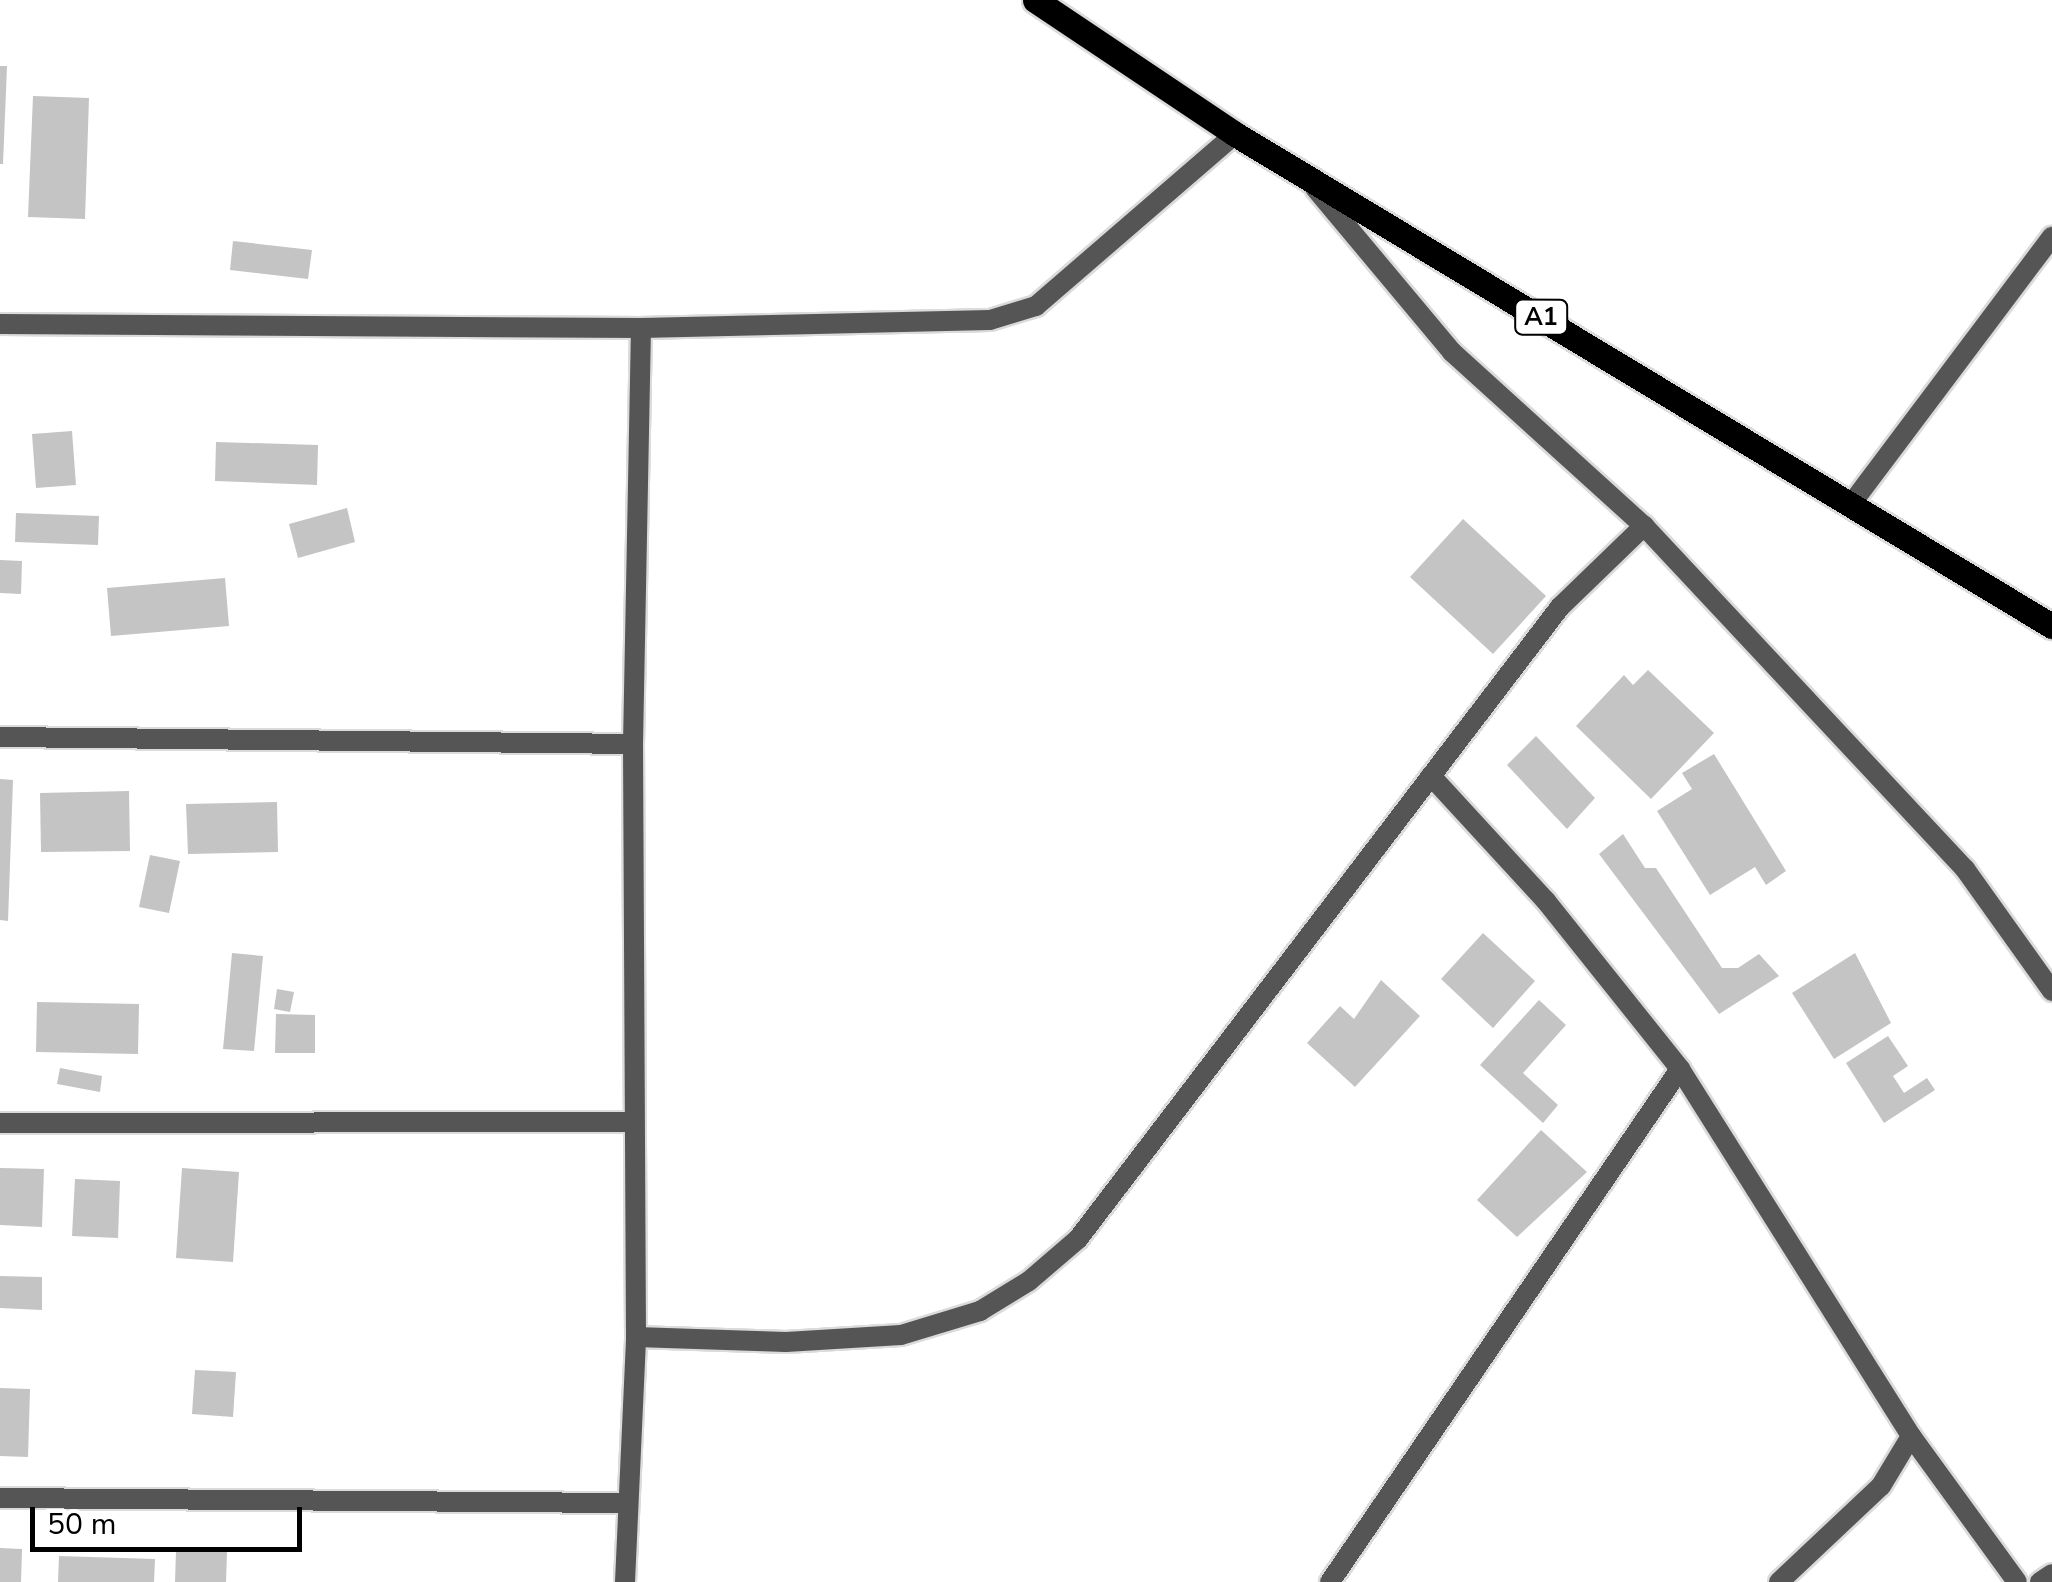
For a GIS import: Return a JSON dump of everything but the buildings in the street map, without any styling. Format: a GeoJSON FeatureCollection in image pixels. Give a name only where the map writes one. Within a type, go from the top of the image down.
{"type":"FeatureCollection","features":[{"type":"Feature","properties":{"kind":"main road","name":"A1"},"geometry":{"type":"LineString","coordinates":[[1035,0],[1236,134],[2052,626]]}},
{"type":"Feature","properties":{"kind":"street"},"geometry":{"type":"LineString","coordinates":[[0,324],[642,328],[990,320],[1036,306],[1236,134]]}},
{"type":"Feature","properties":{"kind":"street"},"geometry":{"type":"LineString","coordinates":[[1306,177],[1452,352],[1644,526],[1964,868],[2052,992]]}},
{"type":"Feature","properties":{"kind":"street"},"geometry":{"type":"LineString","coordinates":[[1852,503],[2052,236]]}},
{"type":"Feature","properties":{"kind":"street"},"geometry":{"type":"LineString","coordinates":[[624,1582],[624,1503],[636,1337],[632,1122],[634,744],[642,328]]}},
{"type":"Feature","properties":{"kind":"street"},"geometry":{"type":"LineString","coordinates":[[636,1337],[786,1342],[901,1334],[980,1310],[1029,1281],[1078,1239],[1560,607],[1644,526]]}},
{"type":"Feature","properties":{"kind":"street"},"geometry":{"type":"LineString","coordinates":[[0,737],[634,744]]}},
{"type":"Feature","properties":{"kind":"street"},"geometry":{"type":"LineString","coordinates":[[1431,776],[1546,901],[1680,1069],[1911,1436],[2018,1582]]}},
{"type":"Feature","properties":{"kind":"street"},"geometry":{"type":"LineString","coordinates":[[1330,1582],[1680,1069]]}},
{"type":"Feature","properties":{"kind":"street"},"geometry":{"type":"LineString","coordinates":[[0,1123],[632,1122]]}},
{"type":"Feature","properties":{"kind":"street"},"geometry":{"type":"LineString","coordinates":[[1779,1582],[1881,1486],[1911,1436]]}},
{"type":"Feature","properties":{"kind":"street"},"geometry":{"type":"LineString","coordinates":[[0,1498],[624,1503]]}},
{"type":"Feature","properties":{"kind":"street"},"geometry":{"type":"LineString","coordinates":[[2040,1582],[2052,1574]]}}]}
